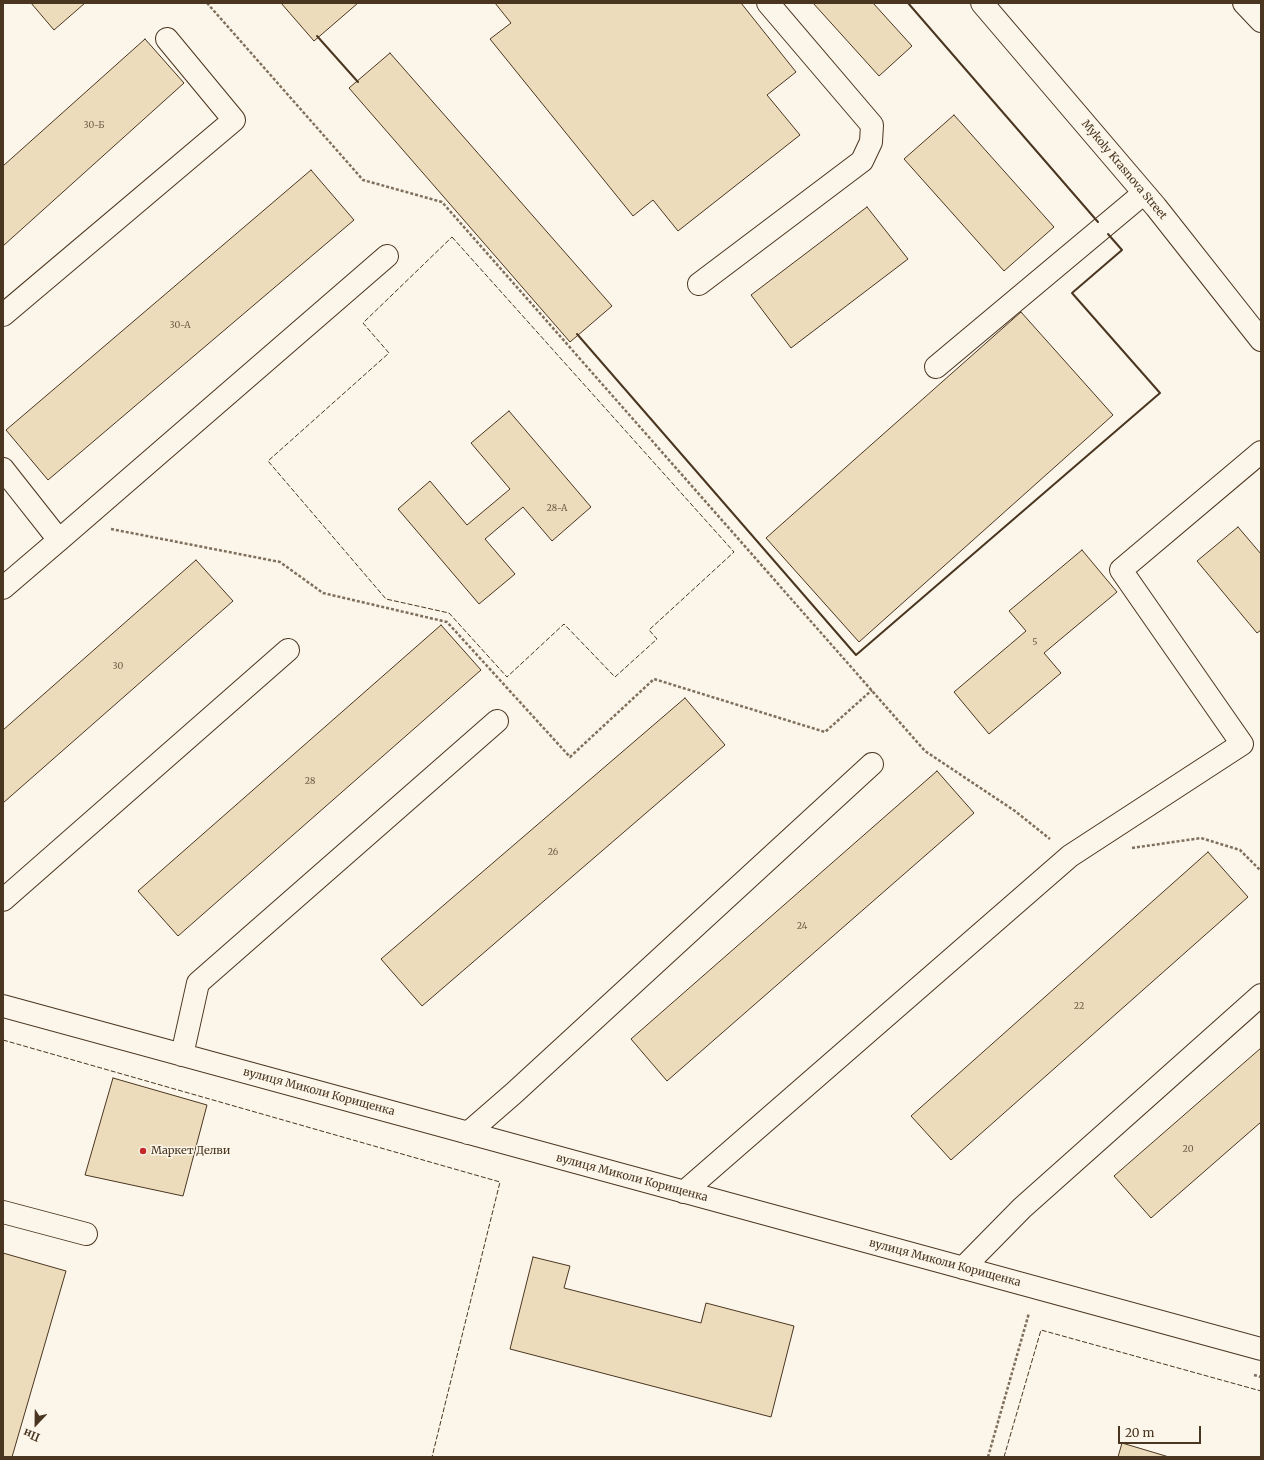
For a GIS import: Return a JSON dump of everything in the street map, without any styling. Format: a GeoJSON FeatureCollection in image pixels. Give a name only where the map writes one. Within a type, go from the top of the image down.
{"type":"FeatureCollection","features":[{"type":"Feature","properties":{"kind":"street"},"geometry":{"type":"LineString","coordinates":[[698,284],[862,161],[871,142],[872,125],[768,3]]}},
{"type":"Feature","properties":{"kind":"street","name":"Mykoly Krasnova Street"},"geometry":{"type":"LineString","coordinates":[[982,3],[1144,193],[1261,340]]}},
{"type":"Feature","properties":{"kind":"street"},"geometry":{"type":"LineString","coordinates":[[1244,3],[1261,21]]}},
{"type":"Feature","properties":{"kind":"street"},"geometry":{"type":"LineString","coordinates":[[3,315],[234,120],[167,39]]}},
{"type":"Feature","properties":{"kind":"street"},"geometry":{"type":"LineString","coordinates":[[936,366],[1144,193]]}},
{"type":"Feature","properties":{"kind":"street"},"geometry":{"type":"LineString","coordinates":[[3,588],[387,256]]}},
{"type":"Feature","properties":{"kind":"street"},"geometry":{"type":"LineString","coordinates":[[684,1192],[1070,856],[1242,744],[1122,570],[1261,452]]}},
{"type":"Feature","properties":{"kind":"street"},"geometry":{"type":"LineString","coordinates":[[3,469],[59,540]]}},
{"type":"Feature","properties":{"kind":"street"},"geometry":{"type":"LineString","coordinates":[[3,900],[288,650]]}},
{"type":"Feature","properties":{"kind":"street"},"geometry":{"type":"LineString","coordinates":[[182,1055],[198,983],[497,721]]}},
{"type":"Feature","properties":{"kind":"street"},"geometry":{"type":"LineString","coordinates":[[468,1133],[514,1093],[872,764]]}},
{"type":"Feature","properties":{"kind":"street"},"geometry":{"type":"LineString","coordinates":[[963,1268],[1022,1208],[1261,995]]}},
{"type":"Feature","properties":{"kind":"street","name":"вулиця Миколи Корищенка"},"geometry":{"type":"LineString","coordinates":[[3,1006],[1261,1349]]}},
{"type":"Feature","properties":{"kind":"street"},"geometry":{"type":"LineString","coordinates":[[3,1212],[86,1234]]}},
{"type":"Feature","properties":{"kind":"path"},"geometry":{"type":"LineString","coordinates":[[207,3],[363,180],[442,202],[926,751],[1015,811],[1070,856]]}},
{"type":"Feature","properties":{"kind":"path"},"geometry":{"type":"LineString","coordinates":[[79,522],[280,562],[323,593],[447,622],[570,757],[654,679],[825,732],[872,690]]}},
{"type":"Feature","properties":{"kind":"path"},"geometry":{"type":"LineString","coordinates":[[1131,848],[1201,838],[1240,850],[1261,871]]}},
{"type":"Feature","properties":{"kind":"path"},"geometry":{"type":"LineString","coordinates":[[988,1457],[1029,1312]]}},
{"type":"Feature","properties":{"kind":"building"},"geometry":{"type":"Polygon","coordinates":[[[31,3],[85,3],[54,30],[31,3]]]}},
{"type":"Feature","properties":{"kind":"building"},"geometry":{"type":"Polygon","coordinates":[[[281,3],[358,3],[314,41],[281,3]]]}},
{"type":"Feature","properties":{"kind":"building"},"geometry":{"type":"Polygon","coordinates":[[[495,3],[741,3],[796,72],[767,95],[800,135],[678,231],[653,200],[633,216],[490,39],[511,23],[495,3]]]}},
{"type":"Feature","properties":{"kind":"building"},"geometry":{"type":"Polygon","coordinates":[[[813,3],[873,3],[912,46],[879,76],[813,3]]]}},
{"type":"Feature","properties":{"kind":"building"},"geometry":{"type":"Polygon","coordinates":[[[145,39],[184,83],[3,246],[3,166],[145,39]]]}},
{"type":"Feature","properties":{"kind":"building"},"geometry":{"type":"Polygon","coordinates":[[[390,53],[612,306],[570,342],[349,88],[390,53]]]}},
{"type":"Feature","properties":{"kind":"building"},"geometry":{"type":"Polygon","coordinates":[[[954,115],[1054,227],[1004,271],[904,159],[954,115]]]}},
{"type":"Feature","properties":{"kind":"building"},"geometry":{"type":"Polygon","coordinates":[[[311,170],[354,220],[48,480],[6,430],[311,170]]]}},
{"type":"Feature","properties":{"kind":"building"},"geometry":{"type":"Polygon","coordinates":[[[867,207],[908,259],[791,348],[751,295],[867,207]]]}},
{"type":"Feature","properties":{"kind":"building"},"geometry":{"type":"Polygon","coordinates":[[[1021,312],[1113,415],[859,642],[766,538],[1021,312]]]}},
{"type":"Feature","properties":{"kind":"building"},"geometry":{"type":"Polygon","coordinates":[[[509,411],[591,507],[552,541],[523,507],[485,539],[515,574],[479,604],[398,509],[430,481],[467,525],[510,489],[471,443],[509,411]]]}},
{"type":"Feature","properties":{"kind":"building"},"geometry":{"type":"Polygon","coordinates":[[[1238,527],[1261,554],[1261,630],[1257,633],[1197,561],[1238,527]]]}},
{"type":"Feature","properties":{"kind":"building"},"geometry":{"type":"Polygon","coordinates":[[[1082,550],[1117,592],[1044,653],[1061,673],[989,734],[954,692],[1026,631],[1009,611],[1082,550]]]}},
{"type":"Feature","properties":{"kind":"building"},"geometry":{"type":"Polygon","coordinates":[[[196,560],[233,601],[3,803],[3,730],[196,560]]]}},
{"type":"Feature","properties":{"kind":"building"},"geometry":{"type":"Polygon","coordinates":[[[441,625],[481,670],[178,936],[138,891],[441,625]]]}},
{"type":"Feature","properties":{"kind":"building"},"geometry":{"type":"Polygon","coordinates":[[[685,698],[725,745],[422,1006],[381,959],[685,698]]]}},
{"type":"Feature","properties":{"kind":"building"},"geometry":{"type":"Polygon","coordinates":[[[937,771],[974,813],[667,1081],[631,1039],[937,771]]]}},
{"type":"Feature","properties":{"kind":"building"},"geometry":{"type":"Polygon","coordinates":[[[1208,852],[1248,897],[951,1160],[911,1116],[1208,852]]]}},
{"type":"Feature","properties":{"kind":"building"},"geometry":{"type":"Polygon","coordinates":[[[1261,1048],[1261,1122],[1151,1218],[1114,1176],[1261,1048]]]}},
{"type":"Feature","properties":{"kind":"building","name":"Маркет Делви"},"geometry":{"type":"Polygon","coordinates":[[[113,1078],[207,1105],[183,1196],[85,1175],[113,1078]]]}},
{"type":"Feature","properties":{"kind":"building"},"geometry":{"type":"Polygon","coordinates":[[[3,1253],[66,1271],[12,1457],[3,1457],[3,1253]]]}},
{"type":"Feature","properties":{"kind":"building"},"geometry":{"type":"Polygon","coordinates":[[[533,1257],[570,1266],[564,1288],[701,1323],[706,1303],[794,1326],[771,1417],[510,1349],[533,1257]]]}},
{"type":"Feature","properties":{"kind":"building"},"geometry":{"type":"Polygon","coordinates":[[[1122,1443],[1169,1457],[1118,1457],[1122,1443]]]}},
{"type":"Feature","properties":{"kind":"fence"},"geometry":{"type":"LineString","coordinates":[[452,237],[734,552],[649,630],[657,639],[615,677],[564,624],[507,677],[449,613],[386,599],[268,461],[389,353],[363,323],[452,237]]}},
{"type":"Feature","properties":{"kind":"fence"},"geometry":{"type":"LineString","coordinates":[[3,1040],[500,1182],[432,1457]]}},
{"type":"Feature","properties":{"kind":"fence"},"geometry":{"type":"LineString","coordinates":[[1004,1457],[1041,1330],[1261,1391]]}},
{"type":"Feature","properties":{"kind":"wall"},"geometry":{"type":"LineString","coordinates":[[908,3],[1098,222]]}},
{"type":"Feature","properties":{"kind":"wall"},"geometry":{"type":"LineString","coordinates":[[317,36],[358,82]]}},
{"type":"Feature","properties":{"kind":"wall"},"geometry":{"type":"LineString","coordinates":[[577,334],[856,655],[1160,393],[1072,293],[1122,250],[1108,234]]}},
{"type":"Feature","properties":{"kind":"place","name":"Маркет Делви"},"geometry":{"type":"Point","coordinates":[143,1151]}}]}
